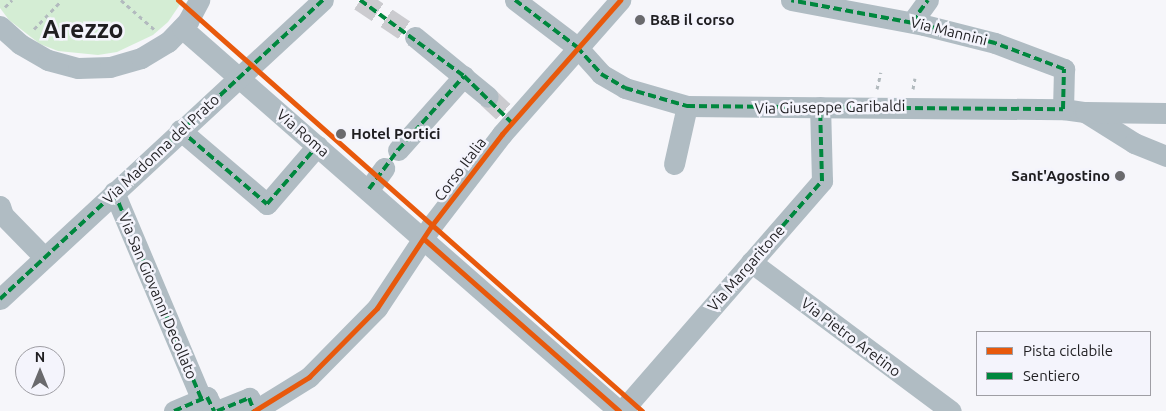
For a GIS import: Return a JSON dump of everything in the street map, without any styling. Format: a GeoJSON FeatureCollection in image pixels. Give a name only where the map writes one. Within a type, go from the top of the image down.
{"type":"FeatureCollection","features":[{"type":"Feature","properties":{"kind":"street"},"geometry":{"type":"LineString","coordinates":[[7,36],[48,60],[78,68],[110,67],[141,58],[175,35],[199,0]]}},
{"type":"Feature","properties":{"kind":"street","name":"Via Madonna del Prato"},"geometry":{"type":"LineString","coordinates":[[0,298],[323,0]]}},
{"type":"Feature","properties":{"kind":"street","name":"Via Giuseppe Garibaldi"},"geometry":{"type":"LineString","coordinates":[[516,0],[577,47],[601,74],[625,88],[687,106],[1063,109],[1085,112],[1134,143],[1166,156]]}},
{"type":"Feature","properties":{"kind":"street","name":"Corso Italia"},"geometry":{"type":"LineString","coordinates":[[254,411],[309,377],[377,308],[509,119],[620,0]]}},
{"type":"Feature","properties":{"kind":"street","name":"Via Mannini"},"geometry":{"type":"LineString","coordinates":[[791,0],[912,22],[995,43],[1064,69],[1063,109]]}},
{"type":"Feature","properties":{"kind":"street"},"geometry":{"type":"LineString","coordinates":[[912,22],[928,0]]}},
{"type":"Feature","properties":{"kind":"street","name":"Via Roma"},"geometry":{"type":"LineString","coordinates":[[175,35],[239,77],[620,411]]}},
{"type":"Feature","properties":{"kind":"street"},"geometry":{"type":"LineString","coordinates":[[415,38],[488,97]]}},
{"type":"Feature","properties":{"kind":"street"},"geometry":{"type":"LineString","coordinates":[[398,150],[464,76]]}},
{"type":"Feature","properties":{"kind":"street"},"geometry":{"type":"LineString","coordinates":[[674,164],[687,106]]}},
{"type":"Feature","properties":{"kind":"street","name":"Via Margaritone"},"geometry":{"type":"LineString","coordinates":[[620,411],[822,181],[820,107]]}},
{"type":"Feature","properties":{"kind":"street"},"geometry":{"type":"LineString","coordinates":[[1085,112],[1166,112]]}},
{"type":"Feature","properties":{"kind":"street"},"geometry":{"type":"LineString","coordinates":[[180,130],[266,204],[317,146]]}},
{"type":"Feature","properties":{"kind":"street"},"geometry":{"type":"LineString","coordinates":[[369,189],[384,168]]}},
{"type":"Feature","properties":{"kind":"street","name":"Via San Giovanni Decollato"},"geometry":{"type":"LineString","coordinates":[[114,192],[211,407]]}},
{"type":"Feature","properties":{"kind":"street"},"geometry":{"type":"LineString","coordinates":[[0,206],[3,215],[44,258]]}},
{"type":"Feature","properties":{"kind":"street","name":"Via Pietro Aretino"},"geometry":{"type":"LineString","coordinates":[[751,262],[951,411]]}},
{"type":"Feature","properties":{"kind":"street"},"geometry":{"type":"LineString","coordinates":[[174,411],[211,407],[248,398],[254,411]]}},
{"type":"Feature","properties":{"kind":"path"},"geometry":{"type":"LineString","coordinates":[[7,36],[62,0]]}},
{"type":"Feature","properties":{"kind":"path"},"geometry":{"type":"LineString","coordinates":[[121,0],[175,35]]}},
{"type":"Feature","properties":{"kind":"path"},"geometry":{"type":"LineString","coordinates":[[878,88],[881,72]]}},
{"type":"Feature","properties":{"kind":"green space"},"geometry":{"type":"Polygon","coordinates":[[[0,0],[183,0],[168,22],[153,35],[117,52],[98,55],[58,51],[40,44],[9,20],[0,8],[0,0]]]}},
{"type":"Feature","properties":{"kind":"tunnel"},"geometry":{"type":"LineString","coordinates":[[360,0],[415,37]]}},
{"type":"Feature","properties":{"kind":"tunnel"},"geometry":{"type":"LineString","coordinates":[[488,97],[506,114]]}},
{"type":"Feature","properties":{"kind":"marked path"},"geometry":{"type":"LineString","coordinates":[[0,299],[323,0]]}},
{"type":"Feature","properties":{"kind":"marked path"},"geometry":{"type":"LineString","coordinates":[[360,0],[464,76],[512,123]]}},
{"type":"Feature","properties":{"kind":"marked path"},"geometry":{"type":"LineString","coordinates":[[515,0],[577,47],[601,74],[625,88],[687,106],[1063,109],[1064,69],[995,43],[924,25],[791,0]]}},
{"type":"Feature","properties":{"kind":"marked path"},"geometry":{"type":"LineString","coordinates":[[912,22],[928,0]]}},
{"type":"Feature","properties":{"kind":"marked path"},"geometry":{"type":"LineString","coordinates":[[369,189],[398,150],[464,76]]}},
{"type":"Feature","properties":{"kind":"marked path"},"geometry":{"type":"LineString","coordinates":[[751,262],[822,181],[820,107]]}},
{"type":"Feature","properties":{"kind":"marked path"},"geometry":{"type":"LineString","coordinates":[[180,130],[267,204],[317,146]]}},
{"type":"Feature","properties":{"kind":"marked path"},"geometry":{"type":"LineString","coordinates":[[114,192],[202,400]]}},
{"type":"Feature","properties":{"kind":"marked path"},"geometry":{"type":"LineString","coordinates":[[174,411],[207,397],[214,411]]}},
{"type":"Feature","properties":{"kind":"marked path"},"geometry":{"type":"LineString","coordinates":[[217,411],[249,398],[254,411]]}},
{"type":"Feature","properties":{"kind":"cycle path"},"geometry":{"type":"LineString","coordinates":[[178,0],[642,411]]}},
{"type":"Feature","properties":{"kind":"cycle path"},"geometry":{"type":"LineString","coordinates":[[254,411],[309,377],[377,308],[432,225],[502,134],[620,0]]}},
{"type":"Feature","properties":{"kind":"cycle path"},"geometry":{"type":"LineString","coordinates":[[424,239],[619,411]]}},
{"type":"Feature","properties":{"kind":"place","name":"B&B il corso"},"geometry":{"type":"Point","coordinates":[640,20]}},
{"type":"Feature","properties":{"kind":"place","name":"Hotel Portici"},"geometry":{"type":"Point","coordinates":[341,134]}},
{"type":"Feature","properties":{"kind":"place","name":"Sant'Agostino"},"geometry":{"type":"Point","coordinates":[1120,176]}},
{"type":"Feature","properties":{"kind":"district","name":"Arezzo"},"geometry":{"type":"Point","coordinates":[83,29]}}]}
